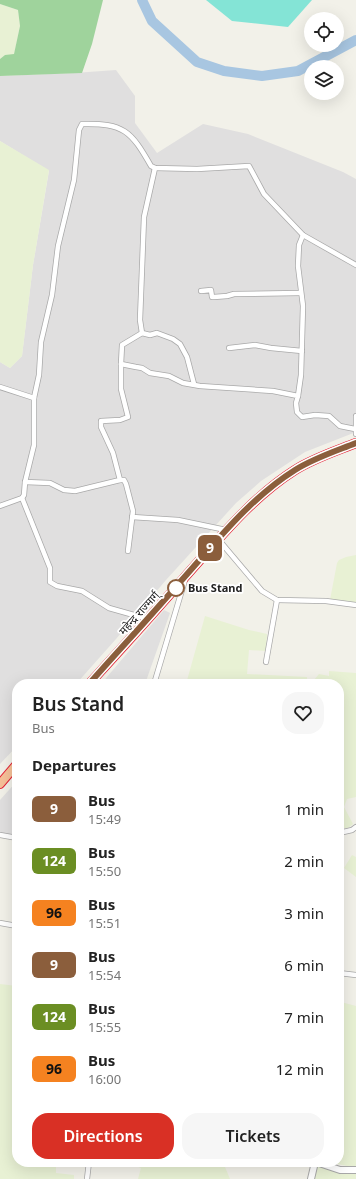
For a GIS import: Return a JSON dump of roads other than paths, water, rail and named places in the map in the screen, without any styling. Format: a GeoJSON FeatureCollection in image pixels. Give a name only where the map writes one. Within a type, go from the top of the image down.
{"type":"FeatureCollection","features":[{"type":"Feature","properties":{"kind":"highway","name":"महेन्द्र राज्मार्ग्"},"geometry":{"type":"LineString","coordinates":[[94,679],[239,515],[259,497],[296,470],[313,461],[356,443]]}},
{"type":"Feature","properties":{"kind":"highway"},"geometry":{"type":"LineString","coordinates":[[0,784],[12,770]]}},
{"type":"Feature","properties":{"kind":"street"},"geometry":{"type":"LineString","coordinates":[[148,619],[109,608],[82,591],[57,586],[50,582],[50,568],[22,498],[24,495],[25,482],[34,445],[34,398],[39,375],[41,342],[52,294],[58,246],[74,180],[79,130],[82,124],[106,125],[124,130],[133,138],[151,166],[155,168],[197,169],[249,166],[264,194],[303,235],[356,265]]}},
{"type":"Feature","properties":{"kind":"street"},"geometry":{"type":"LineString","coordinates":[[142,333],[140,320],[144,217],[155,168]]}},
{"type":"Feature","properties":{"kind":"street"},"geometry":{"type":"LineString","coordinates":[[303,235],[299,245],[298,266],[300,292],[303,306],[301,375],[296,403],[297,412],[302,417],[315,415],[329,416],[340,426],[356,432],[356,416]]}},
{"type":"Feature","properties":{"kind":"street"},"geometry":{"type":"LineString","coordinates":[[200,291],[211,290],[212,297],[234,294],[300,292]]}},
{"type":"Feature","properties":{"kind":"street"},"geometry":{"type":"LineString","coordinates":[[120,480],[113,453],[101,427],[102,421],[120,420],[128,417],[121,389],[122,345],[142,333],[150,335],[157,333],[173,339],[180,344],[187,357],[194,384]]}},
{"type":"Feature","properties":{"kind":"street"},"geometry":{"type":"LineString","coordinates":[[229,348],[255,345],[302,351]]}},
{"type":"Feature","properties":{"kind":"street"},"geometry":{"type":"LineString","coordinates":[[121,364],[136,366],[150,373],[169,376],[183,382],[200,386],[273,391],[298,396]]}},
{"type":"Feature","properties":{"kind":"street"},"geometry":{"type":"LineString","coordinates":[[0,387],[34,398]]}},
{"type":"Feature","properties":{"kind":"street"},"geometry":{"type":"LineString","coordinates":[[25,482],[50,483],[64,490],[75,491],[124,480],[133,511],[128,551]]}},
{"type":"Feature","properties":{"kind":"street"},"geometry":{"type":"LineString","coordinates":[[0,506],[22,498]]}},
{"type":"Feature","properties":{"kind":"street"},"geometry":{"type":"LineString","coordinates":[[132,517],[178,520],[226,530]]}},
{"type":"Feature","properties":{"kind":"street"},"geometry":{"type":"LineString","coordinates":[[218,539],[262,591],[277,600],[326,601],[356,605]]}},
{"type":"Feature","properties":{"kind":"street"},"geometry":{"type":"LineString","coordinates":[[155,679],[186,576]]}},
{"type":"Feature","properties":{"kind":"street"},"geometry":{"type":"LineString","coordinates":[[266,662],[277,600]]}},
{"type":"Feature","properties":{"kind":"street"},"geometry":{"type":"LineString","coordinates":[[344,832],[352,830],[356,827]]}},
{"type":"Feature","properties":{"kind":"street"},"geometry":{"type":"LineString","coordinates":[[0,835],[12,837]]}},
{"type":"Feature","properties":{"kind":"street"},"geometry":{"type":"LineString","coordinates":[[0,923],[12,925]]}},
{"type":"Feature","properties":{"kind":"street"},"geometry":{"type":"LineString","coordinates":[[344,974],[356,975]]}},
{"type":"Feature","properties":{"kind":"street"},"geometry":{"type":"LineString","coordinates":[[87,1179],[88,1167]]}},
{"type":"Feature","properties":{"kind":"street"},"geometry":{"type":"LineString","coordinates":[[311,1179],[315,1167]]}},
{"type":"Feature","properties":{"kind":"street"},"geometry":{"type":"LineString","coordinates":[[331,1167],[340,1170],[356,1170]]}},
{"type":"Feature","properties":{"kind":"waterway"},"geometry":{"type":"LineString","coordinates":[[142,0],[152,21],[197,62],[224,71],[262,76],[298,71],[356,40]]}},
{"type":"Feature","properties":{"kind":"place","name":"Bus Stand"},"geometry":{"type":"Point","coordinates":[176,588]}}]}
